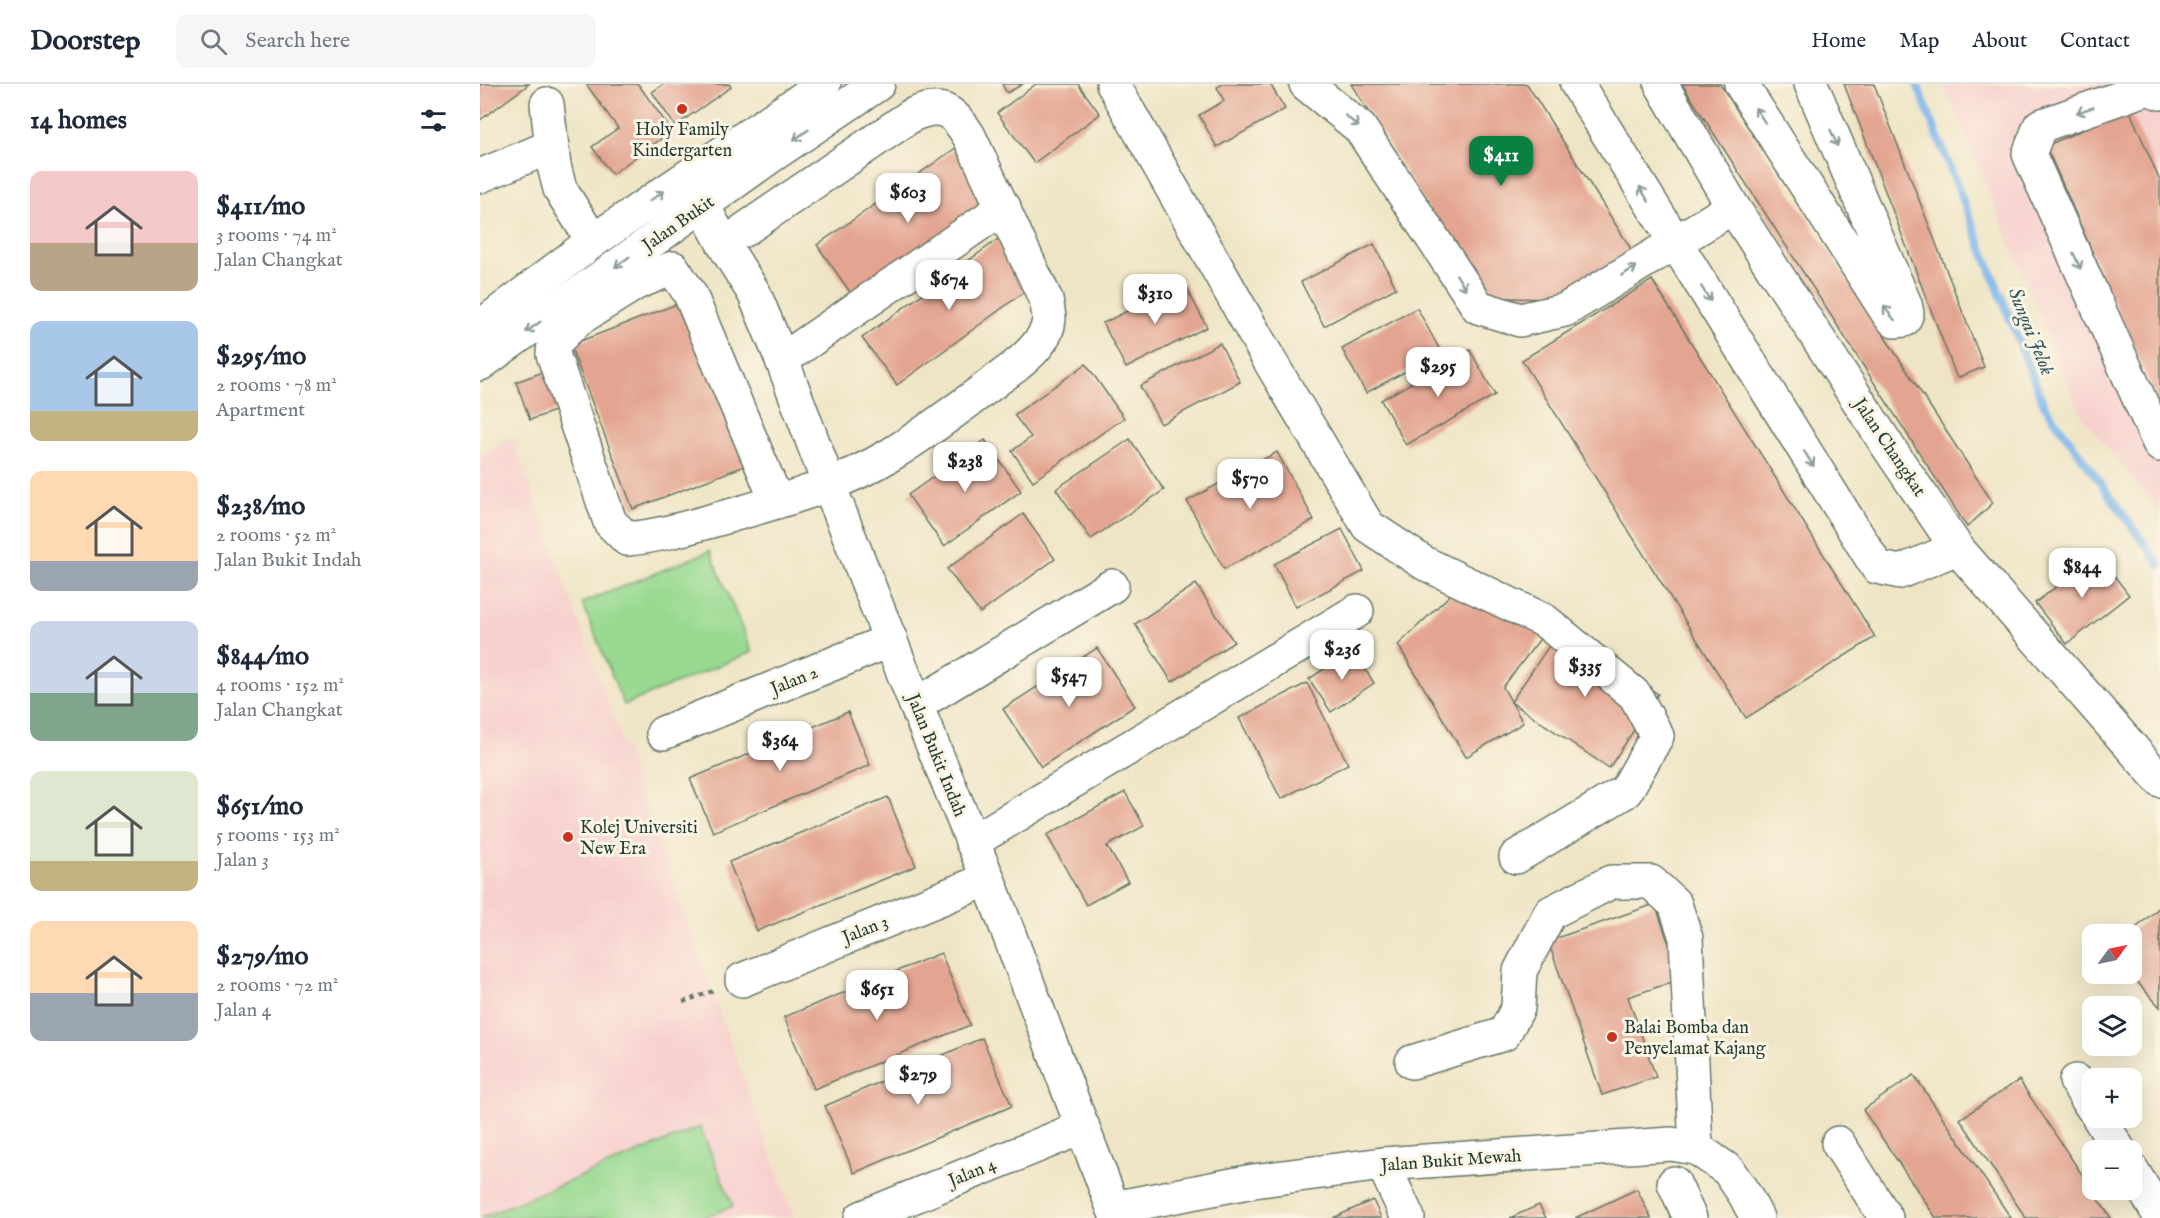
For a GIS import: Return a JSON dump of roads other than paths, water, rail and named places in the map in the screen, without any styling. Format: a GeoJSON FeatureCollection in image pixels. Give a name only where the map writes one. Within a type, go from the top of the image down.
{"type":"FeatureCollection","features":[{"type":"Feature","properties":{"kind":"street"},"geometry":{"type":"LineString","coordinates":[[1113,84],[1271,363],[1368,526],[1424,563],[1545,621],[1635,695],[1657,736],[1626,791],[1516,857]]}},
{"type":"Feature","properties":{"kind":"street"},"geometry":{"type":"LineString","coordinates":[[1306,84],[1360,128],[1478,307],[1520,320],[1565,310],[1733,207]]}},
{"type":"Feature","properties":{"kind":"street"},"geometry":{"type":"LineString","coordinates":[[1577,84],[1877,567],[1900,572],[1957,548]]}},
{"type":"Feature","properties":{"kind":"street","name":"Jalan Changkat"},"geometry":{"type":"LineString","coordinates":[[1661,84],[1733,207],[1889,448],[1957,548],[2160,780]]}},
{"type":"Feature","properties":{"kind":"street"},"geometry":{"type":"LineString","coordinates":[[1741,84],[1889,315],[1895,321],[1904,320],[1907,313],[1905,304],[1811,84]]}},
{"type":"Feature","properties":{"kind":"street"},"geometry":{"type":"LineString","coordinates":[[2160,93],[2148,88],[2040,126],[2029,154],[2160,445]]}},
{"type":"Feature","properties":{"kind":"street","name":"Jalan Bukit"},"geometry":{"type":"LineString","coordinates":[[480,327],[593,241],[699,168],[783,97],[836,92]]}},
{"type":"Feature","properties":{"kind":"street","name":"Jalan Bukit"},"geometry":{"type":"LineString","coordinates":[[480,364],[715,197],[836,92]]}},
{"type":"Feature","properties":{"kind":"street"},"geometry":{"type":"LineString","coordinates":[[547,104],[554,166],[560,189],[593,241]]}},
{"type":"Feature","properties":{"kind":"street"},"geometry":{"type":"LineString","coordinates":[[744,230],[912,115],[928,108],[944,110],[959,119],[969,136],[1046,300],[1049,319],[1043,337],[1031,353],[1013,368],[921,434],[865,469],[828,485],[777,502],[654,537],[627,539],[610,522],[552,354],[554,343],[577,320],[636,283],[673,268],[690,294],[777,502]]}},
{"type":"Feature","properties":{"kind":"street"},"geometry":{"type":"LineString","coordinates":[[480,176],[552,146]]}},
{"type":"Feature","properties":{"kind":"street","name":"Jalan Bukit Indah"},"geometry":{"type":"LineString","coordinates":[[699,168],[715,197],[744,230],[754,293]]}},
{"type":"Feature","properties":{"kind":"street","name":"Jalan Bukit Indah"},"geometry":{"type":"LineString","coordinates":[[715,197],[724,245],[754,293],[782,360],[828,485],[988,879],[1116,1213]]}},
{"type":"Feature","properties":{"kind":"street"},"geometry":{"type":"LineString","coordinates":[[782,360],[1004,207]]}},
{"type":"Feature","properties":{"kind":"street"},"geometry":{"type":"LineString","coordinates":[[916,705],[1112,586]]}},
{"type":"Feature","properties":{"kind":"street"},"geometry":{"type":"LineString","coordinates":[[972,842],[1357,611]]}},
{"type":"Feature","properties":{"kind":"street","name":"Jalan 2"},"geometry":{"type":"LineString","coordinates":[[663,733],[891,640]]}},
{"type":"Feature","properties":{"kind":"street","name":"Jalan 3"},"geometry":{"type":"LineString","coordinates":[[742,980],[988,879]]}},
{"type":"Feature","properties":{"kind":"street"},"geometry":{"type":"LineString","coordinates":[[1412,1062],[1504,1034],[1518,1008],[1520,971],[1550,913],[1611,882],[1651,882],[1675,904],[1686,938],[1696,1148]]}},
{"type":"Feature","properties":{"kind":"street","name":"Jalan 4"},"geometry":{"type":"LineString","coordinates":[[861,1218],[1083,1127]]}},
{"type":"Feature","properties":{"kind":"street"},"geometry":{"type":"LineString","coordinates":[[1838,1143],[1886,1218]]}},
{"type":"Feature","properties":{"kind":"street","name":"Jalan Bukit Mewah"},"geometry":{"type":"LineString","coordinates":[[1116,1213],[1253,1181],[1383,1164],[1671,1144],[1696,1148],[1728,1170],[1757,1218]]}},
{"type":"Feature","properties":{"kind":"street"},"geometry":{"type":"LineString","coordinates":[[1383,1164],[1408,1218]]}},
{"type":"Feature","properties":{"kind":"street"},"geometry":{"type":"LineString","coordinates":[[1674,1183],[1690,1218]]}},
{"type":"Feature","properties":{"kind":"street"},"geometry":{"type":"LineString","coordinates":[[2142,1186],[2160,1216]]}},
{"type":"Feature","properties":{"kind":"waterway","name":"Sungai Jelok"},"geometry":{"type":"LineString","coordinates":[[1917,84],[2044,405],[2160,565]]}},
{"type":"Feature","properties":{"kind":"place","name":"Holy Family Kindergarten"},"geometry":{"type":"Point","coordinates":[682,109]}},
{"type":"Feature","properties":{"kind":"place","name":"Kolej Universiti New Era"},"geometry":{"type":"Point","coordinates":[568,837]}},
{"type":"Feature","properties":{"kind":"place","name":"Balai Bomba dan Penyelamat Kajang"},"geometry":{"type":"Point","coordinates":[1612,1037]}}]}
